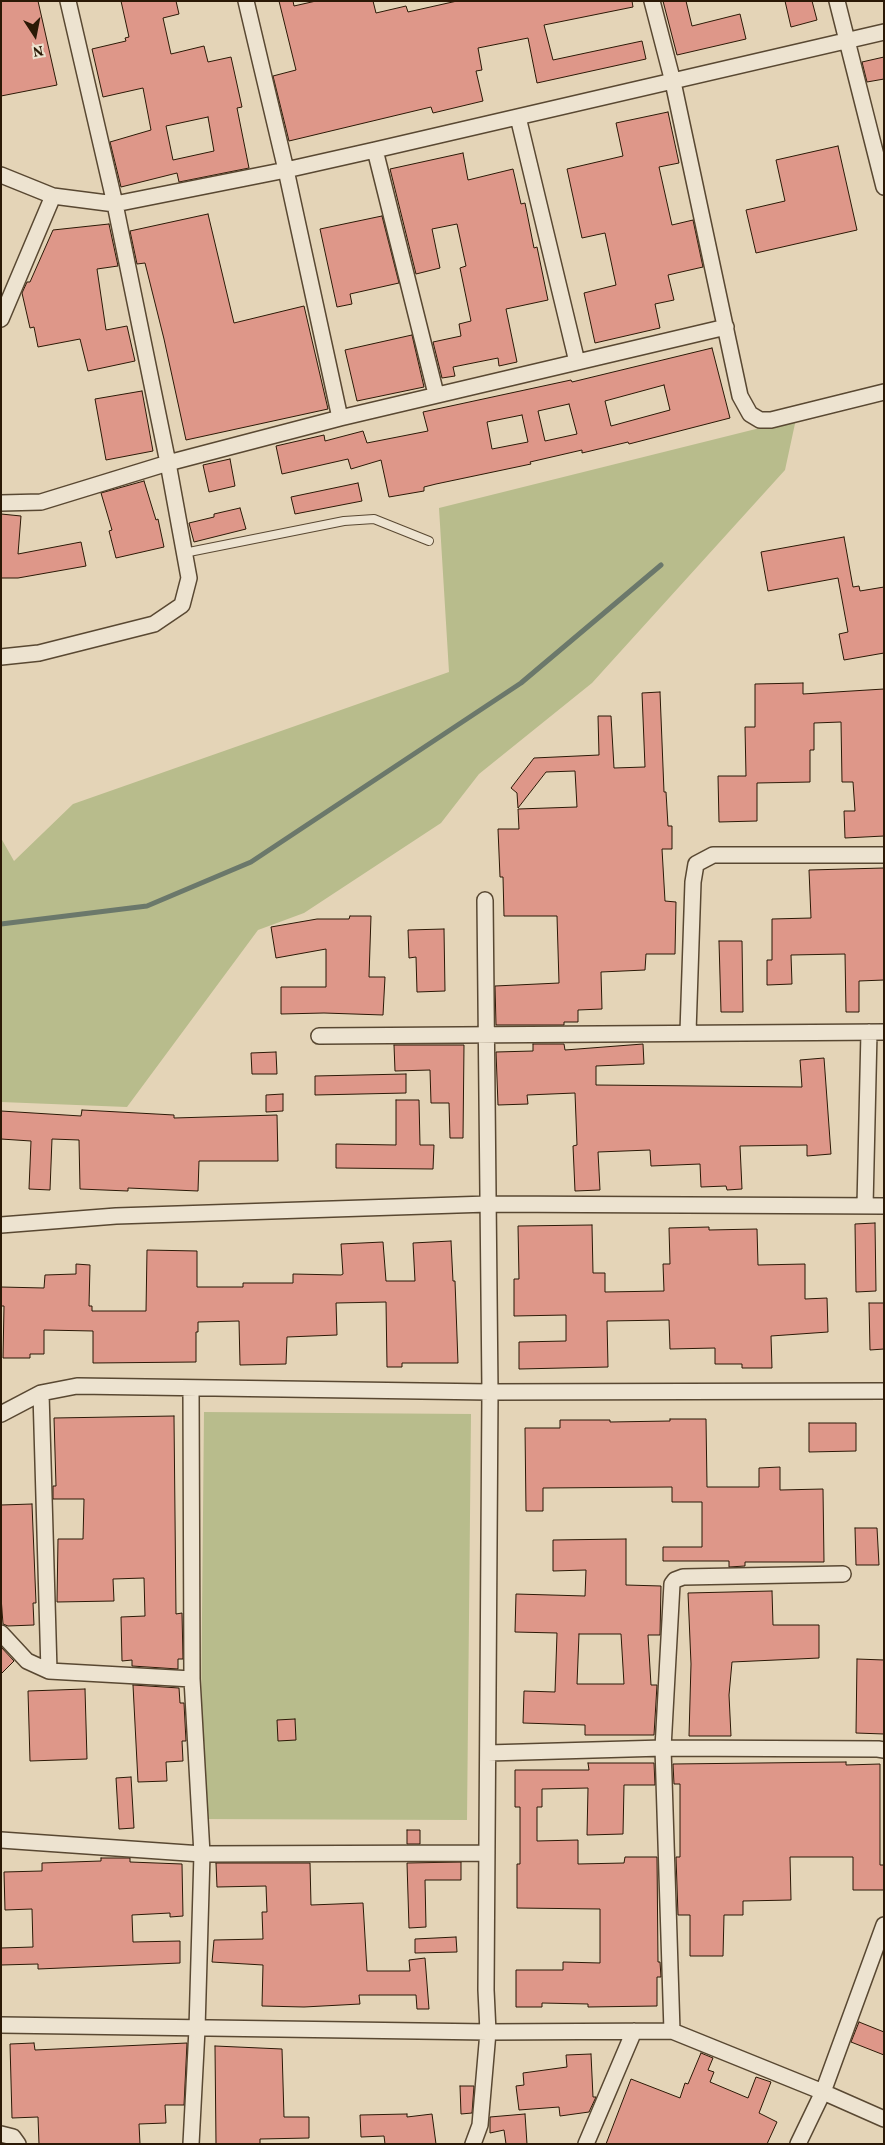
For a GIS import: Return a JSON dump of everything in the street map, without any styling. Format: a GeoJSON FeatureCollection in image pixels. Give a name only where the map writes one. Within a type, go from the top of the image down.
{"type":"FeatureCollection","features":[{"type":"Feature","properties":{"kind":"street"},"geometry":{"type":"LineString","coordinates":[[1,657],[39,653],[154,624],[182,605],[189,578],[168,464],[115,204],[68,1]]}},
{"type":"Feature","properties":{"kind":"street"},"geometry":{"type":"LineString","coordinates":[[246,1],[286,170],[340,418]]}},
{"type":"Feature","properties":{"kind":"street"},"geometry":{"type":"LineString","coordinates":[[652,1],[672,82],[740,396],[750,414],[760,420],[770,420],[884,392]]}},
{"type":"Feature","properties":{"kind":"street"},"geometry":{"type":"LineString","coordinates":[[837,1],[884,187]]}},
{"type":"Feature","properties":{"kind":"street"},"geometry":{"type":"LineString","coordinates":[[1,175],[53,196],[115,204],[286,170],[884,32]]}},
{"type":"Feature","properties":{"kind":"street"},"geometry":{"type":"LineString","coordinates":[[518,117],[577,362]]}},
{"type":"Feature","properties":{"kind":"street"},"geometry":{"type":"LineString","coordinates":[[375,150],[436,394]]}},
{"type":"Feature","properties":{"kind":"street"},"geometry":{"type":"LineString","coordinates":[[1,319],[53,196]]}},
{"type":"Feature","properties":{"kind":"street"},"geometry":{"type":"LineString","coordinates":[[1,503],[41,502],[168,464],[340,418],[726,327]]}},
{"type":"Feature","properties":{"kind":"street"},"geometry":{"type":"LineString","coordinates":[[688,1032],[693,882],[696,864],[714,854],[884,856]]}},
{"type":"Feature","properties":{"kind":"street"},"geometry":{"type":"LineString","coordinates":[[473,2144],[480,2125],[488,2032],[486,1990],[490,1392],[485,900]]}},
{"type":"Feature","properties":{"kind":"street"},"geometry":{"type":"LineString","coordinates":[[319,1036],[876,1032],[865,1206]]}},
{"type":"Feature","properties":{"kind":"street"},"geometry":{"type":"LineString","coordinates":[[1,1225],[116,1216],[488,1204],[884,1206]]}},
{"type":"Feature","properties":{"kind":"street"},"geometry":{"type":"LineString","coordinates":[[1,1414],[41,1393],[77,1386],[490,1392],[884,1391]]}},
{"type":"Feature","properties":{"kind":"street"},"geometry":{"type":"LineString","coordinates":[[191,1388],[192,1679],[202,1854],[197,2029],[191,2144]]}},
{"type":"Feature","properties":{"kind":"street"},"geometry":{"type":"LineString","coordinates":[[41,1393],[49,1671]]}},
{"type":"Feature","properties":{"kind":"street"},"geometry":{"type":"LineString","coordinates":[[672,2031],[663,1748],[672,1584],[675,1580],[683,1577],[843,1574]]}},
{"type":"Feature","properties":{"kind":"street"},"geometry":{"type":"LineString","coordinates":[[1,1633],[27,1661],[49,1671],[192,1679]]}},
{"type":"Feature","properties":{"kind":"street"},"geometry":{"type":"LineString","coordinates":[[488,1753],[663,1748],[884,1750]]}},
{"type":"Feature","properties":{"kind":"street"},"geometry":{"type":"LineString","coordinates":[[1,1840],[202,1854],[487,1853]]}},
{"type":"Feature","properties":{"kind":"street"},"geometry":{"type":"LineString","coordinates":[[798,2144],[823,2092],[884,1925]]}},
{"type":"Feature","properties":{"kind":"street"},"geometry":{"type":"LineString","coordinates":[[1,2025],[488,2032],[672,2031],[823,2092],[884,2119]]}},
{"type":"Feature","properties":{"kind":"street"},"geometry":{"type":"LineString","coordinates":[[586,2144],[634,2031]]}},
{"type":"Feature","properties":{"kind":"street"},"geometry":{"type":"LineString","coordinates":[[1,2134],[13,2138],[18,2144]]}},
{"type":"Feature","properties":{"kind":"lane"},"geometry":{"type":"LineString","coordinates":[[184,553],[344,521],[374,519],[429,541]]}},
{"type":"Feature","properties":{"kind":"green space"},"geometry":{"type":"Polygon","coordinates":[[[796,419],[785,470],[592,683],[479,774],[441,823],[304,913],[258,930],[127,1107],[1,1102],[1,838],[14,861],[73,804],[449,672],[439,508],[796,419]]]}},
{"type":"Feature","properties":{"kind":"green space"},"geometry":{"type":"Polygon","coordinates":[[[204,1412],[471,1414],[467,1820],[200,1819],[204,1412]]]}},
{"type":"Feature","properties":{"kind":"building"},"geometry":{"type":"Polygon","coordinates":[[[1,1],[38,1],[57,85],[1,96],[1,1]]]}},
{"type":"Feature","properties":{"kind":"building"},"geometry":{"type":"Polygon","coordinates":[[[121,1],[176,1],[179,14],[163,18],[171,54],[204,46],[208,62],[231,57],[242,107],[237,108],[249,168],[179,182],[177,173],[121,187],[110,142],[151,130],[143,88],[103,97],[92,49],[126,41],[125,38],[129,37],[121,1]],[[208,117],[166,126],[173,160],[214,151],[208,117]]]}},
{"type":"Feature","properties":{"kind":"building"},"geometry":{"type":"Polygon","coordinates":[[[279,1],[293,1],[294,6],[316,1],[373,1],[376,13],[406,6],[408,12],[457,1],[632,1],[633,7],[544,25],[553,60],[642,41],[646,59],[537,83],[528,38],[478,48],[482,70],[476,71],[483,101],[433,113],[431,107],[289,141],[273,76],[296,70],[279,1]]]}},
{"type":"Feature","properties":{"kind":"building"},"geometry":{"type":"Polygon","coordinates":[[[663,1],[686,1],[692,26],[740,14],[746,39],[677,55],[663,1]]]}},
{"type":"Feature","properties":{"kind":"building"},"geometry":{"type":"Polygon","coordinates":[[[785,1],[812,1],[817,20],[791,27],[785,1]]]}},
{"type":"Feature","properties":{"kind":"building"},"geometry":{"type":"Polygon","coordinates":[[[884,57],[884,79],[867,82],[862,62],[884,57]]]}},
{"type":"Feature","properties":{"kind":"building"},"geometry":{"type":"Polygon","coordinates":[[[668,112],[679,163],[659,167],[672,225],[693,220],[703,267],[668,275],[674,300],[655,304],[660,328],[595,343],[584,293],[616,285],[605,233],[582,238],[567,169],[623,156],[616,123],[668,112]]]}},
{"type":"Feature","properties":{"kind":"building"},"geometry":{"type":"Polygon","coordinates":[[[838,146],[857,230],[756,253],[746,210],[785,201],[776,160],[838,146]]]}},
{"type":"Feature","properties":{"kind":"building"},"geometry":{"type":"Polygon","coordinates":[[[463,153],[468,180],[513,169],[521,204],[525,203],[534,248],[537,247],[548,300],[506,309],[517,362],[499,366],[498,358],[453,367],[455,376],[442,378],[433,342],[461,336],[459,324],[471,321],[460,268],[466,266],[457,224],[432,229],[440,268],[416,274],[390,169],[463,153]]]}},
{"type":"Feature","properties":{"kind":"building"},"geometry":{"type":"Polygon","coordinates":[[[208,214],[234,323],[304,306],[328,409],[186,440],[145,263],[137,264],[130,231],[208,214]]]}},
{"type":"Feature","properties":{"kind":"building"},"geometry":{"type":"Polygon","coordinates":[[[382,216],[399,283],[350,294],[352,304],[337,307],[320,229],[382,216]]]}},
{"type":"Feature","properties":{"kind":"building"},"geometry":{"type":"Polygon","coordinates":[[[109,224],[118,266],[97,269],[106,330],[127,326],[135,361],[88,371],[80,339],[38,347],[34,327],[30,328],[22,293],[27,282],[30,282],[53,230],[109,224]]]}},
{"type":"Feature","properties":{"kind":"building"},"geometry":{"type":"Polygon","coordinates":[[[412,335],[424,387],[357,401],[345,350],[412,335]]]}},
{"type":"Feature","properties":{"kind":"building"},"geometry":{"type":"Polygon","coordinates":[[[712,348],[730,418],[629,444],[628,442],[582,453],[582,450],[530,462],[531,464],[424,487],[424,491],[389,497],[381,460],[351,469],[348,459],[282,474],[276,446],[324,435],[325,441],[363,431],[367,443],[428,431],[423,412],[571,380],[572,382],[712,348]],[[664,385],[605,401],[611,426],[670,410],[664,385]],[[569,404],[538,411],[545,441],[577,434],[569,404]],[[522,415],[487,422],[492,449],[528,442],[522,415]]]}},
{"type":"Feature","properties":{"kind":"building"},"geometry":{"type":"Polygon","coordinates":[[[142,391],[153,451],[106,460],[95,399],[142,391]]]}},
{"type":"Feature","properties":{"kind":"building"},"geometry":{"type":"Polygon","coordinates":[[[230,459],[235,486],[209,492],[203,465],[230,459]]]}},
{"type":"Feature","properties":{"kind":"building"},"geometry":{"type":"Polygon","coordinates":[[[144,481],[156,520],[158,519],[164,547],[116,558],[109,531],[112,530],[101,493],[144,481]]]}},
{"type":"Feature","properties":{"kind":"building"},"geometry":{"type":"Polygon","coordinates":[[[358,483],[362,501],[295,514],[291,497],[358,483]]]}},
{"type":"Feature","properties":{"kind":"building"},"geometry":{"type":"Polygon","coordinates":[[[240,508],[246,529],[194,542],[189,523],[214,517],[214,514],[240,508]]]}},
{"type":"Feature","properties":{"kind":"building"},"geometry":{"type":"Polygon","coordinates":[[[1,514],[21,516],[18,554],[81,542],[86,566],[18,578],[1,578],[1,514]]]}},
{"type":"Feature","properties":{"kind":"building"},"geometry":{"type":"Polygon","coordinates":[[[844,537],[853,587],[859,586],[860,591],[884,587],[884,653],[844,660],[839,634],[848,632],[838,578],[768,591],[761,552],[844,537]]]}},
{"type":"Feature","properties":{"kind":"building"},"geometry":{"type":"Polygon","coordinates":[[[803,683],[803,694],[884,689],[884,836],[845,838],[844,811],[855,811],[853,782],[842,782],[841,722],[814,723],[814,750],[810,750],[810,782],[757,783],[757,821],[719,822],[718,776],[746,776],[745,727],[755,727],[755,684],[803,683]]]}},
{"type":"Feature","properties":{"kind":"building"},"geometry":{"type":"Polygon","coordinates":[[[660,692],[664,792],[666,792],[668,826],[672,826],[672,849],[662,849],[665,901],[676,902],[675,954],[646,954],[645,970],[601,972],[602,1009],[578,1010],[578,1022],[564,1022],[564,1025],[496,1025],[495,986],[559,983],[557,916],[504,916],[503,877],[500,877],[498,829],[519,829],[518,809],[577,807],[575,771],[546,772],[518,808],[517,793],[511,788],[534,758],[599,755],[598,716],[611,716],[614,768],[645,767],[642,693],[660,692]]]}},
{"type":"Feature","properties":{"kind":"building"},"geometry":{"type":"Polygon","coordinates":[[[884,868],[884,980],[859,981],[859,1012],[846,1012],[845,954],[791,955],[792,984],[767,985],[767,960],[772,960],[772,919],[811,918],[809,870],[884,868]]]}},
{"type":"Feature","properties":{"kind":"building"},"geometry":{"type":"Polygon","coordinates":[[[350,916],[371,916],[369,977],[385,977],[383,1015],[281,1014],[281,987],[326,987],[326,949],[276,958],[271,927],[317,919],[349,919],[350,916]]]}},
{"type":"Feature","properties":{"kind":"building"},"geometry":{"type":"Polygon","coordinates":[[[444,929],[445,991],[417,992],[416,957],[409,958],[408,930],[444,929]]]}},
{"type":"Feature","properties":{"kind":"building"},"geometry":{"type":"Polygon","coordinates":[[[719,941],[742,941],[743,1012],[721,1012],[719,941]]]}},
{"type":"Feature","properties":{"kind":"building"},"geometry":{"type":"Polygon","coordinates":[[[533,1044],[564,1044],[565,1050],[643,1044],[644,1064],[596,1066],[596,1085],[802,1087],[800,1060],[824,1058],[831,1154],[807,1156],[807,1145],[740,1146],[742,1189],[727,1190],[726,1186],[701,1187],[700,1164],[651,1166],[650,1150],[598,1152],[600,1190],[575,1191],[573,1146],[577,1145],[575,1093],[527,1095],[528,1104],[498,1105],[496,1052],[533,1051],[533,1044]]]}},
{"type":"Feature","properties":{"kind":"building"},"geometry":{"type":"Polygon","coordinates":[[[394,1045],[464,1045],[463,1138],[450,1138],[449,1103],[431,1103],[430,1070],[395,1071],[394,1045]]]}},
{"type":"Feature","properties":{"kind":"building"},"geometry":{"type":"Polygon","coordinates":[[[276,1052],[277,1074],[252,1074],[251,1053],[276,1052]]]}},
{"type":"Feature","properties":{"kind":"building"},"geometry":{"type":"Polygon","coordinates":[[[406,1074],[406,1093],[315,1095],[315,1076],[406,1074]]]}},
{"type":"Feature","properties":{"kind":"building"},"geometry":{"type":"Polygon","coordinates":[[[283,1094],[283,1111],[266,1112],[266,1095],[283,1094]]]}},
{"type":"Feature","properties":{"kind":"building"},"geometry":{"type":"Polygon","coordinates":[[[396,1100],[419,1100],[420,1145],[434,1145],[433,1169],[336,1168],[336,1144],[396,1145],[396,1100]]]}},
{"type":"Feature","properties":{"kind":"building"},"geometry":{"type":"Polygon","coordinates":[[[82,1110],[174,1115],[174,1118],[277,1115],[278,1161],[199,1161],[198,1191],[128,1188],[128,1191],[80,1189],[79,1140],[52,1139],[50,1190],[29,1189],[31,1141],[1,1139],[1,1111],[81,1116],[82,1110]]]}},
{"type":"Feature","properties":{"kind":"building"},"geometry":{"type":"Polygon","coordinates":[[[875,1223],[876,1291],[856,1292],[855,1224],[875,1223]]]}},
{"type":"Feature","properties":{"kind":"building"},"geometry":{"type":"Polygon","coordinates":[[[592,1225],[593,1273],[605,1273],[605,1292],[664,1291],[663,1264],[670,1264],[669,1228],[709,1227],[709,1230],[757,1229],[758,1265],[805,1264],[805,1299],[827,1298],[828,1332],[771,1336],[772,1368],[742,1368],[742,1364],[715,1364],[715,1348],[670,1349],[669,1320],[607,1321],[608,1367],[519,1369],[519,1342],[566,1341],[566,1315],[514,1316],[514,1279],[519,1279],[518,1226],[592,1225]]]}},
{"type":"Feature","properties":{"kind":"building"},"geometry":{"type":"Polygon","coordinates":[[[451,1241],[453,1281],[455,1281],[458,1363],[402,1363],[402,1367],[387,1367],[386,1302],[336,1303],[337,1335],[287,1337],[286,1364],[240,1365],[239,1321],[198,1322],[196,1362],[93,1363],[93,1331],[44,1330],[44,1354],[30,1354],[30,1358],[3,1358],[4,1306],[1,1306],[1,1287],[44,1288],[45,1275],[76,1274],[76,1264],[90,1265],[89,1306],[92,1306],[92,1311],[146,1311],[147,1250],[197,1251],[197,1287],[243,1287],[243,1283],[293,1283],[293,1274],[341,1275],[343,1274],[341,1244],[383,1242],[386,1281],[415,1281],[413,1243],[451,1241]]]}},
{"type":"Feature","properties":{"kind":"building"},"geometry":{"type":"Polygon","coordinates":[[[869,1303],[884,1303],[884,1349],[870,1350],[869,1303]]]}},
{"type":"Feature","properties":{"kind":"building"},"geometry":{"type":"Polygon","coordinates":[[[174,1416],[176,1614],[182,1613],[183,1659],[178,1659],[178,1669],[132,1666],[132,1660],[122,1661],[121,1617],[145,1616],[144,1578],[113,1579],[114,1601],[57,1602],[58,1539],[83,1539],[84,1499],[53,1499],[53,1486],[56,1486],[54,1418],[174,1416]]]}},
{"type":"Feature","properties":{"kind":"building"},"geometry":{"type":"Polygon","coordinates":[[[670,1419],[706,1419],[707,1487],[759,1487],[759,1468],[780,1467],[780,1490],[823,1489],[824,1562],[745,1562],[745,1566],[729,1567],[729,1561],[663,1561],[663,1547],[702,1547],[702,1502],[672,1502],[672,1487],[543,1488],[543,1511],[526,1511],[525,1428],[560,1428],[560,1420],[610,1420],[610,1422],[670,1421],[670,1419]]]}},
{"type":"Feature","properties":{"kind":"building"},"geometry":{"type":"Polygon","coordinates":[[[809,1423],[856,1423],[856,1451],[809,1452],[809,1423]]]}},
{"type":"Feature","properties":{"kind":"building"},"geometry":{"type":"Polygon","coordinates":[[[32,1504],[36,1603],[33,1603],[34,1625],[8,1626],[3,1624],[1,1597],[1,1505],[32,1504]]]}},
{"type":"Feature","properties":{"kind":"building"},"geometry":{"type":"Polygon","coordinates":[[[855,1528],[877,1528],[879,1565],[856,1565],[855,1528]]]}},
{"type":"Feature","properties":{"kind":"building"},"geometry":{"type":"Polygon","coordinates":[[[626,1539],[626,1585],[661,1586],[660,1635],[648,1635],[651,1685],[657,1685],[654,1735],[585,1735],[585,1725],[523,1723],[524,1691],[555,1692],[557,1633],[515,1632],[516,1594],[585,1596],[586,1570],[553,1571],[553,1540],[626,1539]],[[579,1634],[577,1684],[624,1684],[621,1634],[579,1634]]]}},
{"type":"Feature","properties":{"kind":"building"},"geometry":{"type":"Polygon","coordinates":[[[772,1591],[773,1625],[819,1625],[819,1658],[732,1662],[729,1695],[731,1736],[689,1736],[691,1664],[688,1593],[772,1591]]]}},
{"type":"Feature","properties":{"kind":"building"},"geometry":{"type":"Polygon","coordinates":[[[1,1647],[14,1661],[1,1674],[1,1647]]]}},
{"type":"Feature","properties":{"kind":"building"},"geometry":{"type":"Polygon","coordinates":[[[857,1659],[884,1660],[884,1734],[856,1733],[857,1659]]]}},
{"type":"Feature","properties":{"kind":"building"},"geometry":{"type":"Polygon","coordinates":[[[133,1685],[179,1688],[180,1703],[184,1703],[186,1741],[182,1741],[183,1761],[166,1762],[167,1781],[138,1782],[133,1685]]]}},
{"type":"Feature","properties":{"kind":"building"},"geometry":{"type":"Polygon","coordinates":[[[85,1689],[87,1759],[30,1761],[28,1691],[85,1689]]]}},
{"type":"Feature","properties":{"kind":"building"},"geometry":{"type":"Polygon","coordinates":[[[295,1719],[296,1740],[278,1741],[277,1720],[295,1719]]]}},
{"type":"Feature","properties":{"kind":"building"},"geometry":{"type":"Polygon","coordinates":[[[846,1762],[846,1765],[880,1764],[880,1865],[884,1865],[884,1890],[853,1890],[853,1857],[790,1857],[791,1900],[743,1901],[743,1915],[724,1915],[723,1956],[690,1956],[690,1915],[678,1915],[676,1857],[680,1857],[680,1784],[674,1784],[673,1764],[846,1762]]]}},
{"type":"Feature","properties":{"kind":"building"},"geometry":{"type":"Polygon","coordinates":[[[588,1763],[654,1763],[655,1785],[624,1785],[623,1834],[587,1835],[588,1788],[542,1789],[542,1807],[537,1807],[537,1841],[578,1840],[578,1864],[624,1863],[625,1857],[657,1857],[658,1962],[660,1962],[661,1977],[657,1977],[657,2006],[588,2007],[588,2004],[542,2003],[542,2007],[516,2007],[516,1970],[563,1970],[563,1962],[600,1963],[600,1909],[517,1908],[517,1864],[520,1864],[520,1807],[515,1807],[515,1770],[589,1770],[588,1763]]]}},
{"type":"Feature","properties":{"kind":"building"},"geometry":{"type":"Polygon","coordinates":[[[131,1777],[134,1828],[119,1829],[116,1778],[131,1777]]]}},
{"type":"Feature","properties":{"kind":"building"},"geometry":{"type":"Polygon","coordinates":[[[407,1830],[420,1830],[420,1844],[407,1844],[407,1830]]]}},
{"type":"Feature","properties":{"kind":"building"},"geometry":{"type":"Polygon","coordinates":[[[101,1858],[130,1858],[130,1862],[182,1864],[183,1916],[170,1917],[170,1913],[132,1915],[133,1942],[180,1941],[180,1963],[38,1969],[38,1964],[1,1965],[1,1948],[33,1947],[32,1909],[5,1910],[4,1872],[42,1871],[42,1863],[101,1861],[101,1858]]]}},
{"type":"Feature","properties":{"kind":"building"},"geometry":{"type":"Polygon","coordinates":[[[461,1862],[461,1880],[425,1880],[426,1927],[409,1928],[407,1863],[461,1862]]]}},
{"type":"Feature","properties":{"kind":"building"},"geometry":{"type":"Polygon","coordinates":[[[216,1863],[310,1863],[311,1905],[363,1903],[367,1971],[410,1971],[409,1960],[425,1958],[429,2009],[417,2009],[416,1995],[359,1995],[360,2004],[304,2007],[262,2006],[263,1965],[212,1962],[214,1940],[263,1939],[262,1912],[267,1912],[266,1886],[217,1887],[216,1863]]]}},
{"type":"Feature","properties":{"kind":"building"},"geometry":{"type":"Polygon","coordinates":[[[456,1937],[457,1952],[415,1953],[415,1939],[456,1937]]]}},
{"type":"Feature","properties":{"kind":"building"},"geometry":{"type":"Polygon","coordinates":[[[859,2022],[884,2032],[884,2055],[851,2042],[859,2022]]]}},
{"type":"Feature","properties":{"kind":"building"},"geometry":{"type":"Polygon","coordinates":[[[34,2043],[35,2050],[187,2043],[184,2105],[165,2105],[166,2123],[139,2124],[140,2144],[39,2144],[38,2117],[12,2118],[10,2044],[34,2043]]]}},
{"type":"Feature","properties":{"kind":"building"},"geometry":{"type":"Polygon","coordinates":[[[215,2046],[282,2049],[284,2117],[309,2117],[309,2138],[260,2139],[260,2144],[216,2144],[215,2046]]]}},
{"type":"Feature","properties":{"kind":"building"},"geometry":{"type":"Polygon","coordinates":[[[701,2053],[713,2058],[708,2070],[714,2072],[710,2082],[748,2098],[756,2077],[771,2082],[759,2113],[777,2122],[767,2144],[606,2144],[631,2079],[680,2098],[685,2083],[688,2084],[701,2053]]]}},
{"type":"Feature","properties":{"kind":"building"},"geometry":{"type":"Polygon","coordinates":[[[591,2054],[593,2097],[596,2097],[589,2112],[560,2116],[559,2107],[519,2110],[516,2086],[524,2085],[523,2073],[567,2067],[566,2055],[591,2054]]]}},
{"type":"Feature","properties":{"kind":"building"},"geometry":{"type":"Polygon","coordinates":[[[460,2086],[474,2086],[472,2113],[461,2114],[460,2086]]]}},
{"type":"Feature","properties":{"kind":"building"},"geometry":{"type":"Polygon","coordinates":[[[407,2114],[407,2117],[432,2114],[436,2144],[385,2144],[384,2136],[361,2137],[360,2115],[407,2114]]]}},
{"type":"Feature","properties":{"kind":"building"},"geometry":{"type":"Polygon","coordinates":[[[525,2114],[527,2144],[506,2144],[504,2130],[490,2133],[490,2117],[525,2114]]]}},
{"type":"Feature","properties":{"kind":"waterway"},"geometry":{"type":"LineString","coordinates":[[1,924],[147,906],[251,862],[521,683],[661,565]]}}]}
